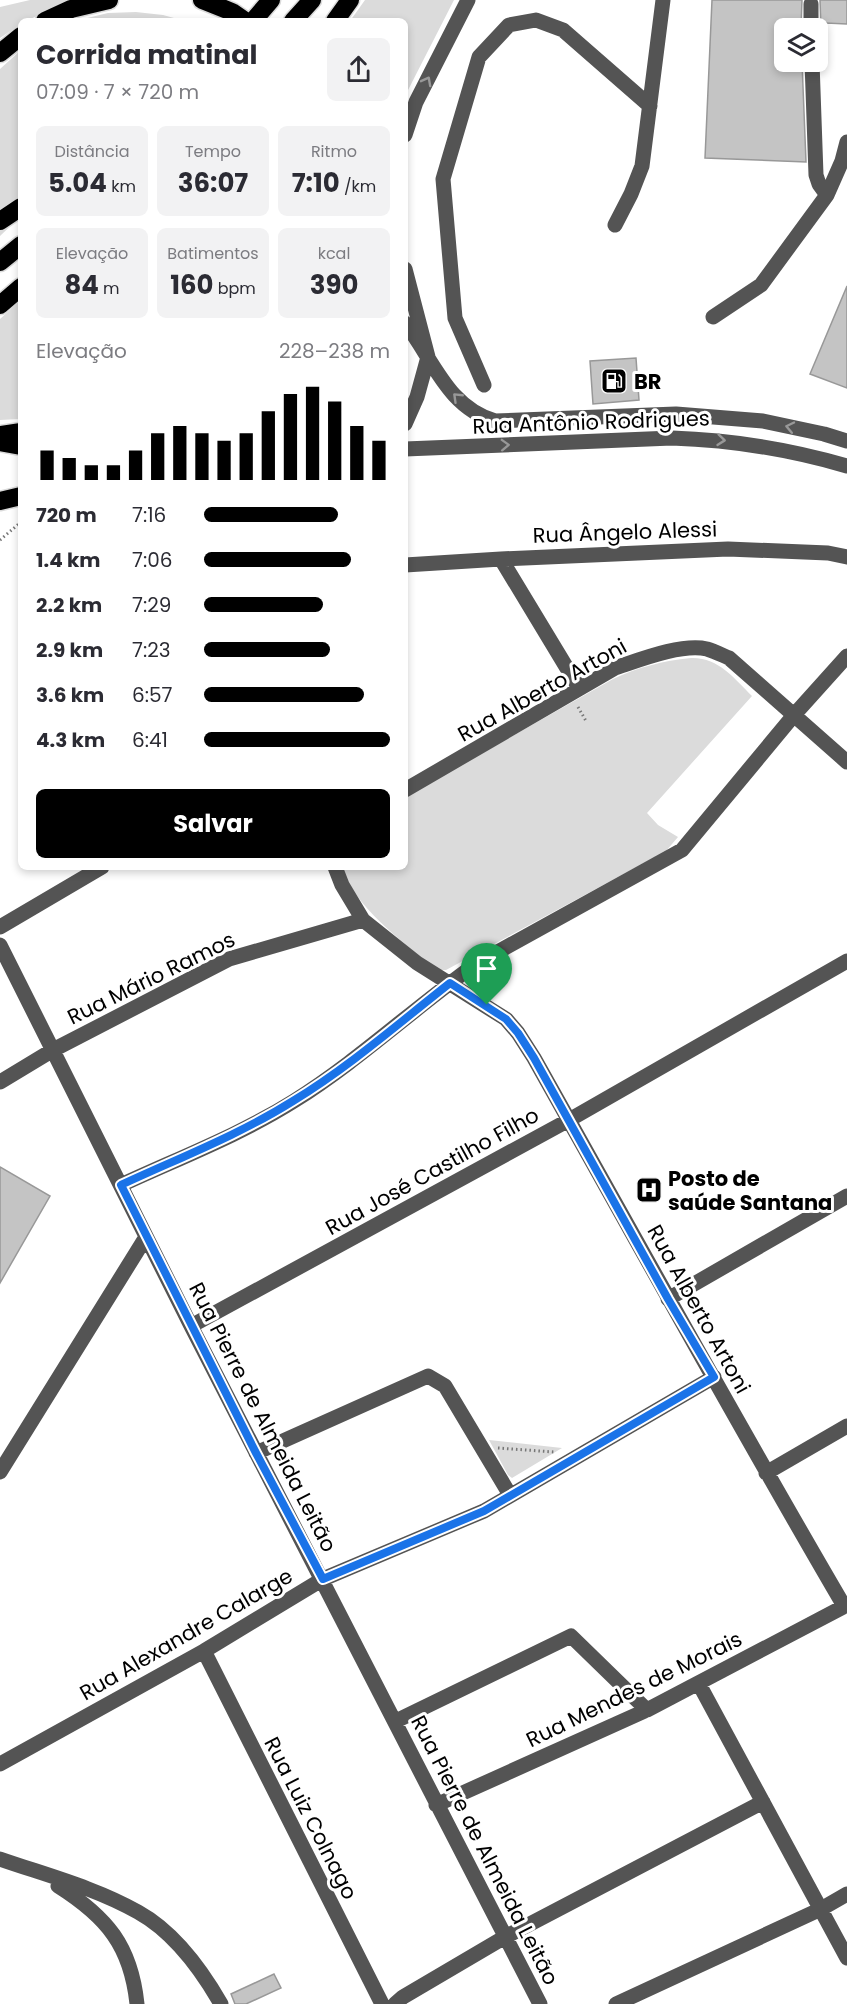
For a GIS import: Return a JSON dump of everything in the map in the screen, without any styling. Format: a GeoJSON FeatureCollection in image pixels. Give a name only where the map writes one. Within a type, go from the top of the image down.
{"type":"FeatureCollection","features":[{"type":"Feature","properties":{"kind":"highway"},"geometry":{"type":"LineString","coordinates":[[52,18],[71,9],[109,0]]}},
{"type":"Feature","properties":{"kind":"highway"},"geometry":{"type":"LineString","coordinates":[[202,0],[241,18]]}},
{"type":"Feature","properties":{"kind":"highway"},"geometry":{"type":"LineString","coordinates":[[256,18],[271,0]]}},
{"type":"Feature","properties":{"kind":"highway"},"geometry":{"type":"LineString","coordinates":[[295,18],[312,0]]}},
{"type":"Feature","properties":{"kind":"highway"},"geometry":{"type":"LineString","coordinates":[[337,18],[350,0]]}},
{"type":"Feature","properties":{"kind":"highway"},"geometry":{"type":"LineString","coordinates":[[0,53],[18,38]]}},
{"type":"Feature","properties":{"kind":"highway"},"geometry":{"type":"LineString","coordinates":[[0,221],[18,209]]}},
{"type":"Feature","properties":{"kind":"highway"},"geometry":{"type":"LineString","coordinates":[[0,262],[18,247]]}},
{"type":"Feature","properties":{"kind":"highway"},"geometry":{"type":"LineString","coordinates":[[0,305],[18,290]]}},
{"type":"Feature","properties":{"kind":"highway"},"geometry":{"type":"LineString","coordinates":[[0,435],[18,432]]}},
{"type":"Feature","properties":{"kind":"highway"},"geometry":{"type":"LineString","coordinates":[[0,442],[18,445]]}},
{"type":"Feature","properties":{"kind":"highway"},"geometry":{"type":"LineString","coordinates":[[0,501],[18,497]]}},
{"type":"Feature","properties":{"kind":"street"},"geometry":{"type":"LineString","coordinates":[[408,126],[416,102],[468,0]]}},
{"type":"Feature","properties":{"kind":"street"},"geometry":{"type":"LineString","coordinates":[[615,225],[632,194],[642,166],[663,0]]}},
{"type":"Feature","properties":{"kind":"street"},"geometry":{"type":"LineString","coordinates":[[811,4],[811,18]]}},
{"type":"Feature","properties":{"kind":"street"},"geometry":{"type":"LineString","coordinates":[[484,385],[455,318],[443,179],[480,57],[509,25],[536,20],[563,30],[650,106]]}},
{"type":"Feature","properties":{"kind":"street"},"geometry":{"type":"LineString","coordinates":[[812,72],[816,175],[827,195]]}},
{"type":"Feature","properties":{"kind":"street"},"geometry":{"type":"LineString","coordinates":[[713,316],[761,285],[827,195],[842,161],[847,142]]}},
{"type":"Feature","properties":{"kind":"street"},"geometry":{"type":"LineString","coordinates":[[408,280],[428,357],[417,397],[408,417]]}},
{"type":"Feature","properties":{"kind":"street"},"geometry":{"type":"LineString","coordinates":[[408,327],[428,357]]}},
{"type":"Feature","properties":{"kind":"street","name":"Rua Antônio Rodrigues"},"geometry":{"type":"LineString","coordinates":[[428,357],[444,384],[464,404],[478,416],[495,421],[676,414],[763,421],[847,441]]}},
{"type":"Feature","properties":{"kind":"street","name":"Rua Antônio Rodrigues"},"geometry":{"type":"LineString","coordinates":[[408,449],[672,438],[705,439],[766,446],[847,466]]}},
{"type":"Feature","properties":{"kind":"street","name":"Rua Ângelo Alessi"},"geometry":{"type":"LineString","coordinates":[[408,565],[728,549],[828,553],[847,557]]}},
{"type":"Feature","properties":{"kind":"street"},"geometry":{"type":"LineString","coordinates":[[501,559],[579,688]]}},
{"type":"Feature","properties":{"kind":"street","name":"Rua Alberto Artoni"},"geometry":{"type":"LineString","coordinates":[[408,788],[615,668],[649,656],[679,650],[706,648],[729,658],[794,715]]}},
{"type":"Feature","properties":{"kind":"street"},"geometry":{"type":"LineString","coordinates":[[121,1185],[248,1127],[294,1101],[345,1065],[476,964],[682,850],[794,715],[847,657]]}},
{"type":"Feature","properties":{"kind":"street"},"geometry":{"type":"LineString","coordinates":[[794,715],[847,762]]}},
{"type":"Feature","properties":{"kind":"street"},"geometry":{"type":"LineString","coordinates":[[0,927],[97,870]]}},
{"type":"Feature","properties":{"kind":"street","name":"Rua Alberto Artoni"},"geometry":{"type":"LineString","coordinates":[[336,870],[342,885],[363,920],[417,963],[506,1019],[518,1033],[714,1377],[766,1473],[846,1606]]}},
{"type":"Feature","properties":{"kind":"street","name":"Rua Mário Ramos"},"geometry":{"type":"LineString","coordinates":[[0,1082],[53,1050],[229,959],[363,920]]}},
{"type":"Feature","properties":{"kind":"street","name":"Rua Pierre de Almeida Leitão"},"geometry":{"type":"LineString","coordinates":[[0,945],[191,1326],[396,1720],[436,1805],[540,2004]]}},
{"type":"Feature","properties":{"kind":"street","name":"Rua José Castilho Filho"},"geometry":{"type":"LineString","coordinates":[[191,1326],[569,1120],[847,962]]}},
{"type":"Feature","properties":{"kind":"street"},"geometry":{"type":"LineString","coordinates":[[668,1299],[847,1196]]}},
{"type":"Feature","properties":{"kind":"street"},"geometry":{"type":"LineString","coordinates":[[0,1472],[146,1237]]}},
{"type":"Feature","properties":{"kind":"street"},"geometry":{"type":"LineString","coordinates":[[256,1453],[428,1376],[446,1386],[510,1495]]}},
{"type":"Feature","properties":{"kind":"street","name":"Rua Alexandre Calarge"},"geometry":{"type":"LineString","coordinates":[[0,1764],[204,1651],[323,1579],[484,1511],[714,1377]]}},
{"type":"Feature","properties":{"kind":"street"},"geometry":{"type":"LineString","coordinates":[[766,1473],[847,1426]]}},
{"type":"Feature","properties":{"kind":"street","name":"Rua Mendes de Morais"},"geometry":{"type":"LineString","coordinates":[[436,1805],[647,1710],[846,1606]]}},
{"type":"Feature","properties":{"kind":"street"},"geometry":{"type":"LineString","coordinates":[[396,1720],[572,1636],[647,1710]]}},
{"type":"Feature","properties":{"kind":"street","name":"Rua Luiz Colnago"},"geometry":{"type":"LineString","coordinates":[[204,1651],[382,2004]]}},
{"type":"Feature","properties":{"kind":"street"},"geometry":{"type":"LineString","coordinates":[[699,1684],[847,1958]]}},
{"type":"Feature","properties":{"kind":"street"},"geometry":{"type":"LineString","coordinates":[[395,2004],[403,1997],[505,1937],[763,1802]]}},
{"type":"Feature","properties":{"kind":"street"},"geometry":{"type":"LineString","coordinates":[[0,1859],[110,1898],[140,1913],[166,1933],[190,1958],[221,2004]]}},
{"type":"Feature","properties":{"kind":"street"},"geometry":{"type":"LineString","coordinates":[[38,1873],[89,1906],[121,1944],[130,1964],[137,2004]]}},
{"type":"Feature","properties":{"kind":"street"},"geometry":{"type":"LineString","coordinates":[[616,2004],[820,1909],[847,1894]]}},
{"type":"Feature","properties":{"kind":"path"},"geometry":{"type":"LineString","coordinates":[[0,540],[18,525]]}},
{"type":"Feature","properties":{"kind":"path"},"geometry":{"type":"LineString","coordinates":[[481,1447],[582,1453]]}},
{"type":"Feature","properties":{"kind":"shaded area"},"geometry":{"type":"Polygon","coordinates":[[[30,0],[79,0],[32,18],[18,18],[18,26],[0,38],[0,7],[30,0]]]}},
{"type":"Feature","properties":{"kind":"shaded area"},"geometry":{"type":"Polygon","coordinates":[[[365,0],[454,0],[408,90],[408,18],[352,18],[365,0]]]}},
{"type":"Feature","properties":{"kind":"shaded area"},"geometry":{"type":"Polygon","coordinates":[[[136,12],[174,18],[87,18],[108,13],[136,12]]]}},
{"type":"Feature","properties":{"kind":"shaded area"},"geometry":{"type":"Polygon","coordinates":[[[18,53],[18,219],[0,236],[0,69],[18,53]]]}},
{"type":"Feature","properties":{"kind":"shaded area"},"geometry":{"type":"Polygon","coordinates":[[[18,303],[18,419],[0,420],[0,319],[18,303]]]}},
{"type":"Feature","properties":{"kind":"shaded area"},"geometry":{"type":"Polygon","coordinates":[[[691,658],[709,661],[725,670],[752,696],[647,813],[658,825],[678,837],[666,851],[446,970],[431,966],[368,910],[342,870],[408,870],[408,795],[613,679],[651,665],[691,658]]]}},
{"type":"Feature","properties":{"kind":"shaded area"},"geometry":{"type":"Polygon","coordinates":[[[489,1440],[562,1448],[512,1478],[508,1475],[489,1440]]]}},
{"type":"Feature","properties":{"kind":"building"},"geometry":{"type":"Polygon","coordinates":[[[712,0],[802,0],[801,18],[774,18],[774,72],[802,72],[806,162],[705,158],[712,0]]]}},
{"type":"Feature","properties":{"kind":"building"},"geometry":{"type":"Polygon","coordinates":[[[820,0],[847,0],[847,24],[828,23],[828,18],[821,18],[820,0]]]}},
{"type":"Feature","properties":{"kind":"building"},"geometry":{"type":"Polygon","coordinates":[[[847,286],[847,388],[810,374],[847,286]]]}},
{"type":"Feature","properties":{"kind":"building","name":"BR"},"geometry":{"type":"Polygon","coordinates":[[[636,358],[639,400],[593,404],[590,361],[636,358]]]}},
{"type":"Feature","properties":{"kind":"building"},"geometry":{"type":"Polygon","coordinates":[[[0,1167],[50,1196],[0,1283],[0,1167]]]}},
{"type":"Feature","properties":{"kind":"building"},"geometry":{"type":"Polygon","coordinates":[[[274,1974],[281,1988],[246,2004],[235,2004],[231,1994],[274,1974]]]}},
{"type":"Feature","properties":{"kind":"place","name":"BR"},"geometry":{"type":"Point","coordinates":[614,381]}},
{"type":"Feature","properties":{"kind":"place","name":"Posto de saúde Santana"},"geometry":{"type":"Point","coordinates":[649,1190]}},
{"type":"Feature","properties":{"kind":"route"},"geometry":{"type":"LineString","coordinates":[[450,983],[487,1005],[506,1019],[534,1058],[714,1377],[484,1511],[323,1579],[256,1453],[121,1185],[248,1127],[294,1101],[345,1065],[450,983]]}}]}
